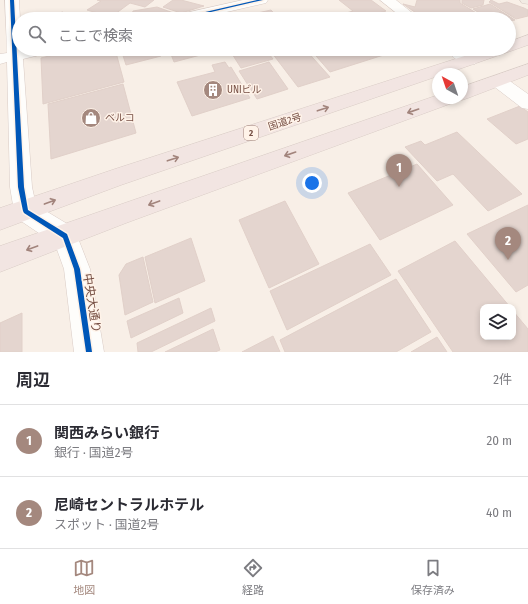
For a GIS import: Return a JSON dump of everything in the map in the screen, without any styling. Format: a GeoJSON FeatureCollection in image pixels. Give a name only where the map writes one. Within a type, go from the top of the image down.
{"type":"FeatureCollection","features":[{"type":"Feature","properties":{"kind":"highway"},"geometry":{"type":"LineString","coordinates":[[516,44],[528,40]]}},
{"type":"Feature","properties":{"kind":"highway","name":"国道2号"},"geometry":{"type":"LineString","coordinates":[[0,220],[458,56]]}},
{"type":"Feature","properties":{"kind":"highway"},"geometry":{"type":"LineString","coordinates":[[468,92],[528,69]]}},
{"type":"Feature","properties":{"kind":"highway"},"geometry":{"type":"LineString","coordinates":[[0,259],[432,104]]}},
{"type":"Feature","properties":{"kind":"street"},"geometry":{"type":"LineString","coordinates":[[12,0],[7,58],[21,187],[26,210],[65,236]]}},
{"type":"Feature","properties":{"kind":"street"},"geometry":{"type":"LineString","coordinates":[[197,0],[226,8]]}},
{"type":"Feature","properties":{"kind":"street"},"geometry":{"type":"LineString","coordinates":[[208,12],[261,0]]}},
{"type":"Feature","properties":{"kind":"street"},"geometry":{"type":"LineString","coordinates":[[388,0],[404,12]]}},
{"type":"Feature","properties":{"kind":"street"},"geometry":{"type":"LineString","coordinates":[[498,81],[528,103]]}},
{"type":"Feature","properties":{"kind":"street","name":"中央大通り"},"geometry":{"type":"LineString","coordinates":[[65,236],[77,269],[90,352]]}},
{"type":"Feature","properties":{"kind":"building"},"geometry":{"type":"Polygon","coordinates":[[[97,0],[154,0],[145,7],[130,3],[118,12],[94,12],[87,10],[101,1],[97,0]]]}},
{"type":"Feature","properties":{"kind":"building"},"geometry":{"type":"Polygon","coordinates":[[[173,0],[181,0],[204,6],[184,12],[178,12],[163,7],[173,0]]]}},
{"type":"Feature","properties":{"kind":"building"},"geometry":{"type":"Polygon","coordinates":[[[339,0],[371,0],[386,11],[350,12],[353,11],[339,0]]]}},
{"type":"Feature","properties":{"kind":"building"},"geometry":{"type":"Polygon","coordinates":[[[417,0],[460,0],[460,3],[475,12],[415,12],[403,4],[415,7],[417,0]]]}},
{"type":"Feature","properties":{"kind":"building"},"geometry":{"type":"Polygon","coordinates":[[[462,0],[484,0],[483,5],[471,8],[462,3],[462,0]]]}},
{"type":"Feature","properties":{"kind":"building"},"geometry":{"type":"Polygon","coordinates":[[[491,0],[499,4],[507,2],[524,8],[528,10],[528,16],[516,19],[516,12],[505,12],[489,2],[491,0]]]}},
{"type":"Feature","properties":{"kind":"building"},"geometry":{"type":"Polygon","coordinates":[[[490,4],[502,12],[478,12],[473,9],[490,4]]]}},
{"type":"Feature","properties":{"kind":"building"},"geometry":{"type":"Polygon","coordinates":[[[157,7],[171,12],[133,12],[157,7]]]}},
{"type":"Feature","properties":{"kind":"building"},"geometry":{"type":"Polygon","coordinates":[[[271,10],[273,12],[262,12],[271,10]]]}},
{"type":"Feature","properties":{"kind":"building"},"geometry":{"type":"Polygon","coordinates":[[[49,56],[117,56],[124,82],[43,104],[41,58],[49,56]]]}},
{"type":"Feature","properties":{"kind":"building"},"geometry":{"type":"Polygon","coordinates":[[[123,56],[161,56],[126,65],[123,56]]]}},
{"type":"Feature","properties":{"kind":"building"},"geometry":{"type":"Polygon","coordinates":[[[172,56],[197,56],[174,62],[172,56]]]}},
{"type":"Feature","properties":{"kind":"building"},"geometry":{"type":"Polygon","coordinates":[[[233,56],[271,56],[273,59],[241,68],[233,56]]]}},
{"type":"Feature","properties":{"kind":"building"},"geometry":{"type":"Polygon","coordinates":[[[274,56],[311,56],[330,77],[298,87],[274,56]]]}},
{"type":"Feature","properties":{"kind":"building"},"geometry":{"type":"Polygon","coordinates":[[[316,56],[380,56],[330,72],[316,56]]]}},
{"type":"Feature","properties":{"kind":"building","name":"UNIビル"},"geometry":{"type":"Polygon","coordinates":[[[225,62],[229,68],[231,67],[250,98],[192,116],[177,82],[215,72],[212,65],[225,62]]]}},
{"type":"Feature","properties":{"kind":"building"},"geometry":{"type":"Polygon","coordinates":[[[269,62],[288,89],[257,99],[239,71],[269,62]]]}},
{"type":"Feature","properties":{"kind":"building","name":"ベルコ"},"geometry":{"type":"Polygon","coordinates":[[[123,84],[136,133],[51,159],[48,104],[123,84]]]}},
{"type":"Feature","properties":{"kind":"building"},"geometry":{"type":"Polygon","coordinates":[[[520,106],[528,112],[528,139],[516,144],[487,119],[520,106]]]}},
{"type":"Feature","properties":{"kind":"building"},"geometry":{"type":"Polygon","coordinates":[[[457,132],[522,194],[488,211],[453,174],[437,181],[405,147],[421,141],[425,145],[457,132]]]}},
{"type":"Feature","properties":{"kind":"building"},"geometry":{"type":"Polygon","coordinates":[[[417,164],[453,205],[380,240],[348,193],[417,164]]]}},
{"type":"Feature","properties":{"kind":"building"},"geometry":{"type":"Polygon","coordinates":[[[285,201],[319,264],[269,288],[239,220],[285,201]]]}},
{"type":"Feature","properties":{"kind":"building"},"geometry":{"type":"Polygon","coordinates":[[[528,205],[528,285],[516,292],[467,234],[528,205]]]}},
{"type":"Feature","properties":{"kind":"building"},"geometry":{"type":"Polygon","coordinates":[[[191,238],[205,281],[155,303],[145,257],[191,238]]]}},
{"type":"Feature","properties":{"kind":"building"},"geometry":{"type":"Polygon","coordinates":[[[455,241],[508,304],[480,304],[480,340],[516,340],[516,315],[528,329],[528,352],[453,352],[398,271],[455,241]]]}},
{"type":"Feature","properties":{"kind":"building"},"geometry":{"type":"Polygon","coordinates":[[[370,244],[391,275],[287,330],[270,291],[370,244]]]}},
{"type":"Feature","properties":{"kind":"building"},"geometry":{"type":"Polygon","coordinates":[[[143,257],[153,302],[125,315],[119,275],[126,264],[143,257]]]}},
{"type":"Feature","properties":{"kind":"building"},"geometry":{"type":"Polygon","coordinates":[[[396,279],[431,332],[396,352],[285,352],[280,340],[396,279]]]}},
{"type":"Feature","properties":{"kind":"building"},"geometry":{"type":"Polygon","coordinates":[[[179,298],[183,313],[131,338],[127,321],[179,298]]]}},
{"type":"Feature","properties":{"kind":"building"},"geometry":{"type":"Polygon","coordinates":[[[211,308],[215,321],[151,352],[138,352],[137,343],[211,308]]]}},
{"type":"Feature","properties":{"kind":"building"},"geometry":{"type":"Polygon","coordinates":[[[22,313],[22,352],[0,352],[0,323],[22,313]]]}},
{"type":"Feature","properties":{"kind":"building"},"geometry":{"type":"Polygon","coordinates":[[[213,329],[220,350],[215,352],[165,352],[213,329]]]}},
{"type":"Feature","properties":{"kind":"building"},"geometry":{"type":"Polygon","coordinates":[[[273,336],[280,352],[242,352],[273,336]]]}},
{"type":"Feature","properties":{"kind":"building"},"geometry":{"type":"Polygon","coordinates":[[[437,337],[447,352],[411,352],[437,337]]]}},
{"type":"Feature","properties":{"kind":"cycle path"},"geometry":{"type":"LineString","coordinates":[[12,0],[13,12]]}},
{"type":"Feature","properties":{"kind":"cycle path"},"geometry":{"type":"LineString","coordinates":[[208,12],[261,0]]}},
{"type":"Feature","properties":{"kind":"cycle path"},"geometry":{"type":"LineString","coordinates":[[15,56],[21,187],[26,211],[65,236],[77,269],[89,352]]}},
{"type":"Feature","properties":{"kind":"place","name":"UNIビル"},"geometry":{"type":"Point","coordinates":[213,90]}},
{"type":"Feature","properties":{"kind":"place","name":"ベルコ"},"geometry":{"type":"Point","coordinates":[91,118]}},
{"type":"Feature","properties":{"kind":"place","name":"関西みらい銀行"},"geometry":{"type":"Point","coordinates":[399,187]}},
{"type":"Feature","properties":{"kind":"place","name":"尼崎セントラルホテル"},"geometry":{"type":"Point","coordinates":[508,260]}}]}
